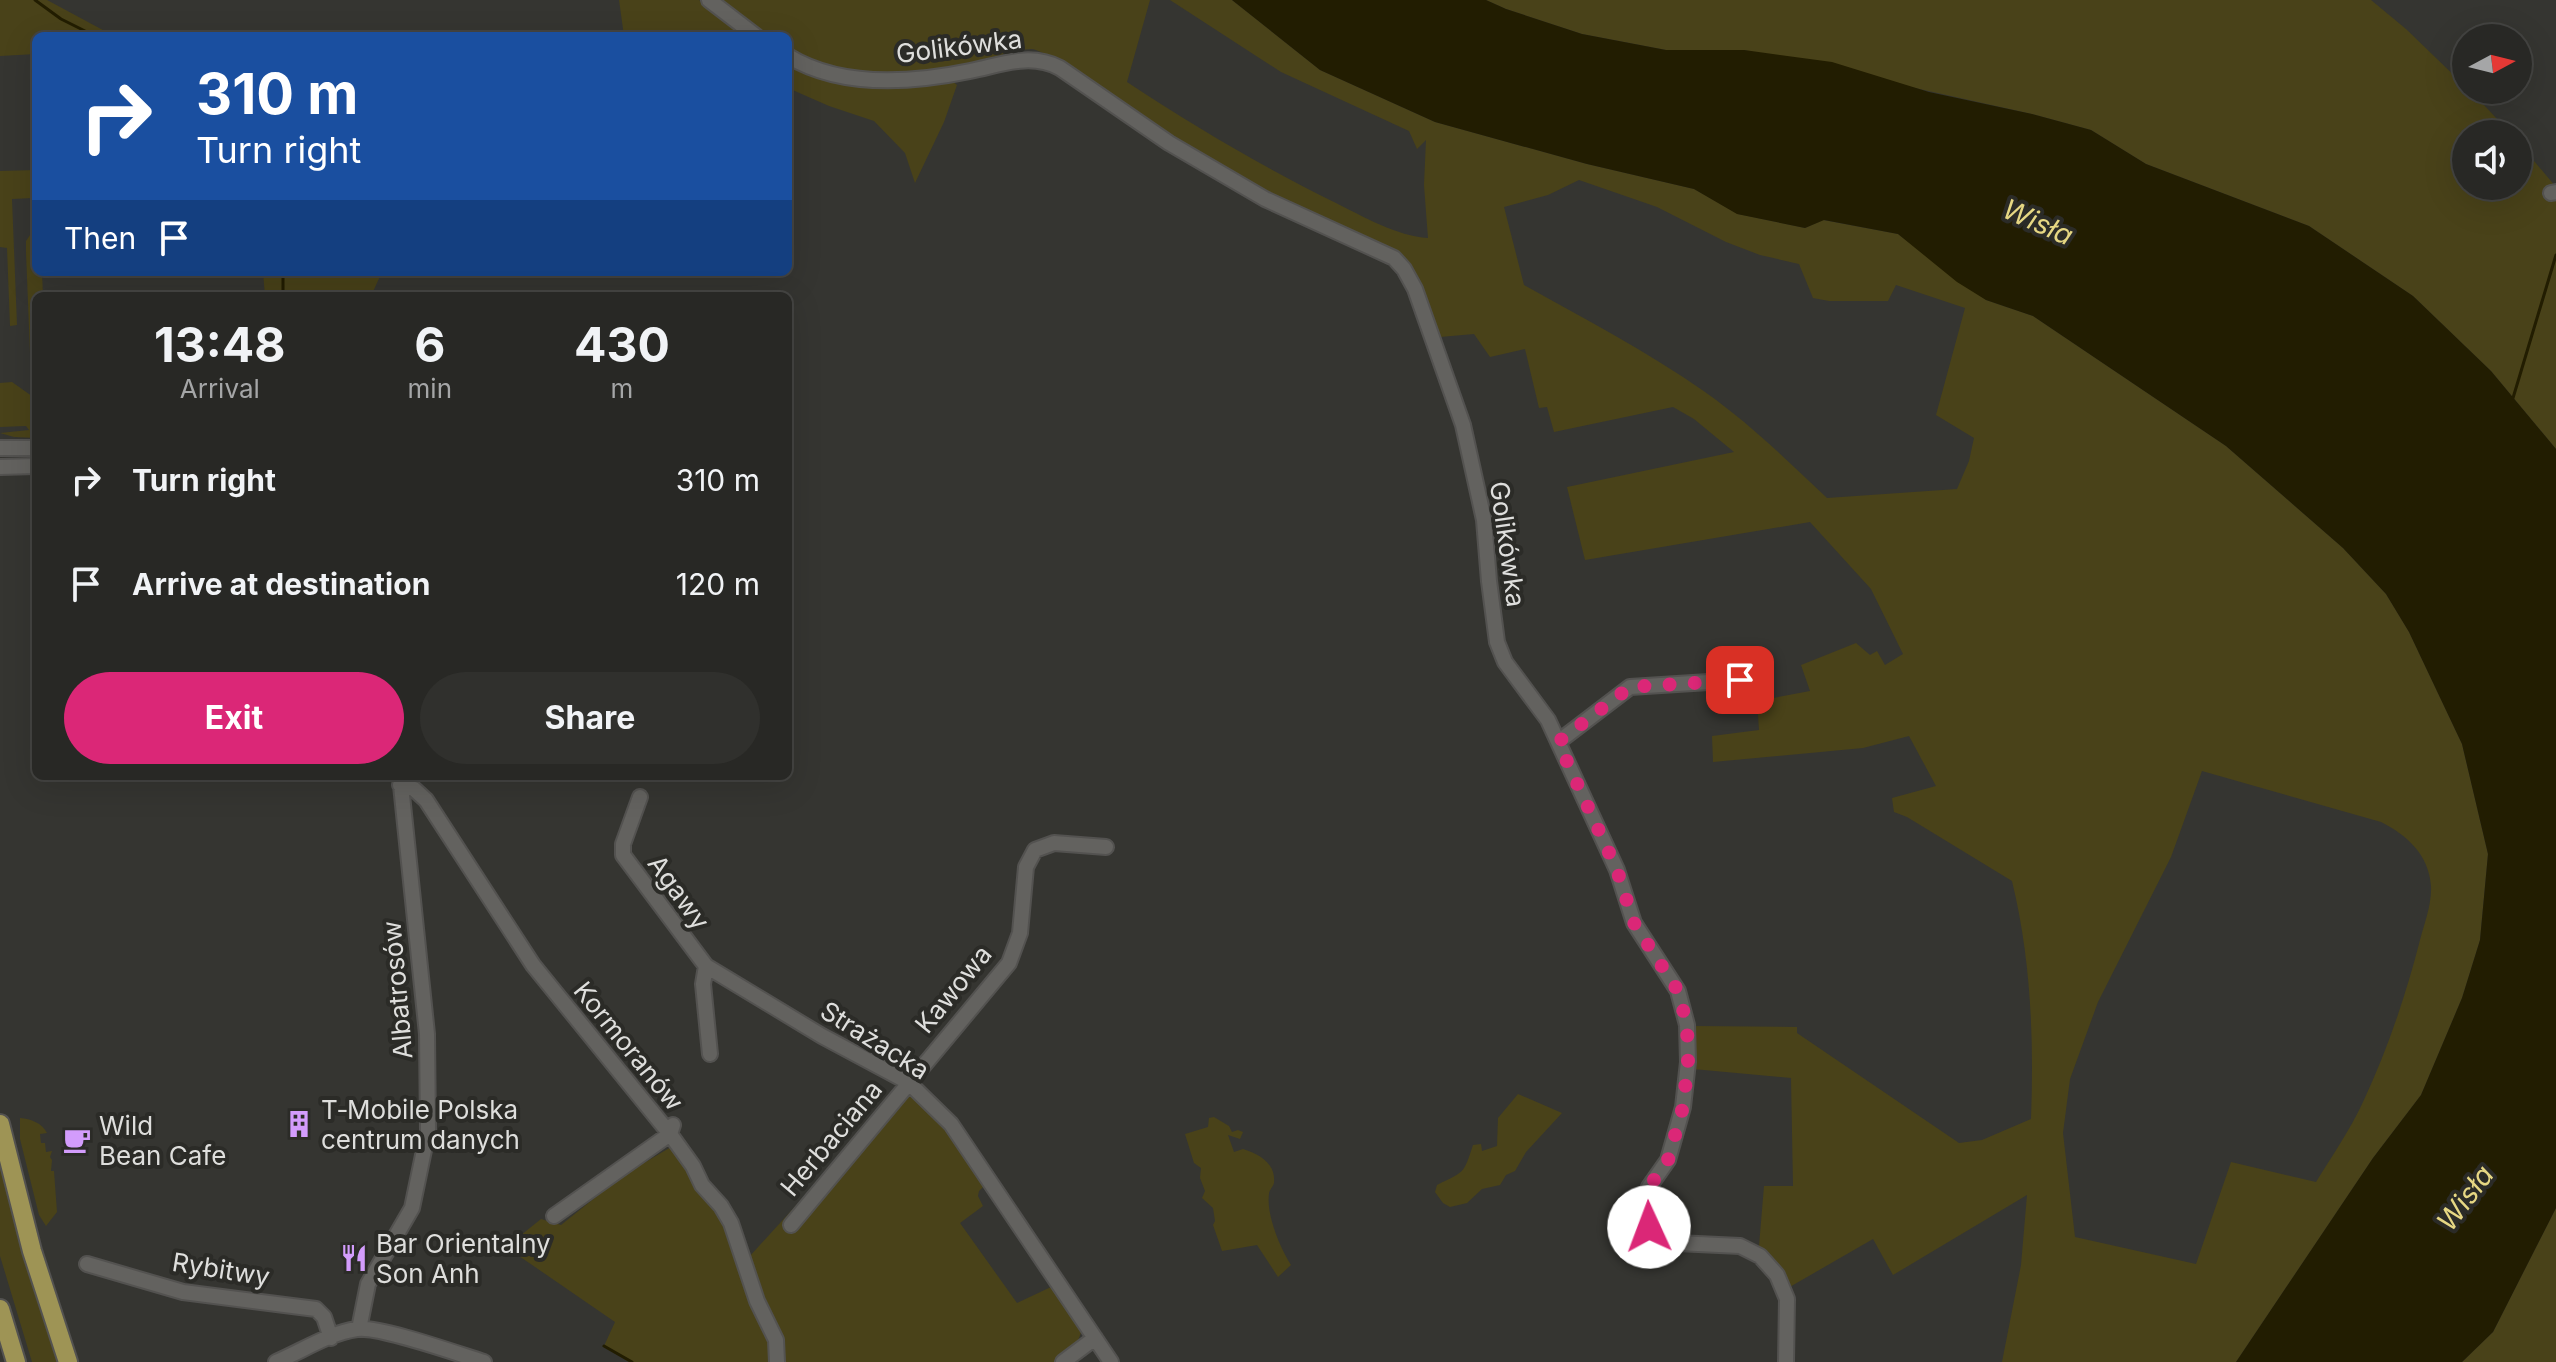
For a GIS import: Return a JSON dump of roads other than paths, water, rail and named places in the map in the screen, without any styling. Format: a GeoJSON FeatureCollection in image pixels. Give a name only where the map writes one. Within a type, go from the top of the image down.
{"type":"FeatureCollection","features":[{"type":"Feature","properties":{"kind":"main road"},"geometry":{"type":"LineString","coordinates":[[0,1124],[29,1242],[68,1362]]}},
{"type":"Feature","properties":{"kind":"main road"},"geometry":{"type":"LineString","coordinates":[[0,1309],[16,1362]]}},
{"type":"Feature","properties":{"kind":"street"},"geometry":{"type":"LineString","coordinates":[[709,0],[751,32]]}},
{"type":"Feature","properties":{"kind":"street","name":"Golikówka"},"geometry":{"type":"LineString","coordinates":[[792,58],[801,64],[859,79],[923,78],[1022,60],[1045,61],[1060,68],[1169,143],[1265,199],[1394,258],[1404,269],[1415,289],[1463,425],[1484,520],[1497,642],[1505,662],[1548,720],[1617,870],[1634,923],[1678,991],[1687,1025],[1688,1062],[1683,1107],[1668,1160],[1649,1187],[1643,1206],[1649,1227],[1677,1243],[1740,1246],[1760,1256],[1777,1275],[1787,1299],[1786,1362]]}},
{"type":"Feature","properties":{"kind":"street"},"geometry":{"type":"LineString","coordinates":[[0,448],[32,448]]}},
{"type":"Feature","properties":{"kind":"street"},"geometry":{"type":"LineString","coordinates":[[0,467],[32,466]]}},
{"type":"Feature","properties":{"kind":"street"},"geometry":{"type":"LineString","coordinates":[[1558,742],[1630,687],[1740,680]]}},
{"type":"Feature","properties":{"kind":"street","name":"Kormoranów"},"geometry":{"type":"LineString","coordinates":[[400,781],[426,800],[533,965],[672,1130],[702,1185],[731,1223],[757,1301],[776,1340],[777,1362]]}},
{"type":"Feature","properties":{"kind":"street","name":"Albatrosów"},"geometry":{"type":"LineString","coordinates":[[359,1329],[368,1284],[412,1208],[428,1131],[427,1034],[400,781]]}},
{"type":"Feature","properties":{"kind":"street","name":"Agawy"},"geometry":{"type":"LineString","coordinates":[[640,797],[623,844],[623,855],[706,966]]}},
{"type":"Feature","properties":{"kind":"street","name":"Kawowa"},"geometry":{"type":"LineString","coordinates":[[908,1082],[1009,963],[1020,933],[1026,867],[1035,850],[1054,843],[1106,847]]}},
{"type":"Feature","properties":{"kind":"street"},"geometry":{"type":"LineString","coordinates":[[706,966],[703,984],[710,1054]]}},
{"type":"Feature","properties":{"kind":"street","name":"Strażacka"},"geometry":{"type":"LineString","coordinates":[[706,966],[822,1036],[908,1082],[951,1124],[1111,1362]]}},
{"type":"Feature","properties":{"kind":"street","name":"Herbaciana"},"geometry":{"type":"LineString","coordinates":[[791,1225],[908,1082]]}},
{"type":"Feature","properties":{"kind":"street"},"geometry":{"type":"LineString","coordinates":[[554,1216],[672,1130]]}},
{"type":"Feature","properties":{"kind":"street","name":"Rybitwy"},"geometry":{"type":"LineString","coordinates":[[87,1264],[183,1292],[316,1309],[324,1317],[331,1338]]}},
{"type":"Feature","properties":{"kind":"street"},"geometry":{"type":"LineString","coordinates":[[276,1362],[359,1329],[484,1362]]}},
{"type":"Feature","properties":{"kind":"street"},"geometry":{"type":"LineString","coordinates":[[1063,1362],[1095,1338]]}},
{"type":"Feature","properties":{"kind":"water","name":"Wisła"},"geometry":{"type":"Polygon","coordinates":[[[1232,0],[1486,0],[1582,34],[1666,50],[1744,50],[1832,62],[1929,92],[2091,130],[2146,164],[2309,226],[2413,296],[2491,371],[2556,449],[2556,1208],[2493,1332],[2462,1362],[2236,1362],[2373,1158],[2421,1095],[2462,998],[2480,940],[2488,854],[2462,744],[2409,632],[2386,594],[2343,548],[2226,446],[2033,316],[1986,300],[1957,282],[1898,234],[1824,220],[1805,228],[1737,214],[1694,189],[1587,164],[1435,122],[1320,70],[1232,0]]]}},
{"type":"Feature","properties":{"kind":"waterway"},"geometry":{"type":"LineString","coordinates":[[35,0],[61,19],[87,32]]}},
{"type":"Feature","properties":{"kind":"waterway"},"geometry":{"type":"LineString","coordinates":[[2513,398],[2556,255]]}},
{"type":"Feature","properties":{"kind":"waterway"},"geometry":{"type":"LineString","coordinates":[[283,276],[283,292]]}},
{"type":"Feature","properties":{"kind":"waterway"},"geometry":{"type":"LineString","coordinates":[[604,1346],[632,1362]]}},
{"type":"Feature","properties":{"kind":"place","name":"T‑Mobile Polska centrum danych"},"geometry":{"type":"Point","coordinates":[299,1124]}},
{"type":"Feature","properties":{"kind":"place","name":"Wild Bean Cafe"},"geometry":{"type":"Point","coordinates":[77,1140]}},
{"type":"Feature","properties":{"kind":"place","name":"Bar Orientalny Son Anh"},"geometry":{"type":"Point","coordinates":[354,1258]}}]}
